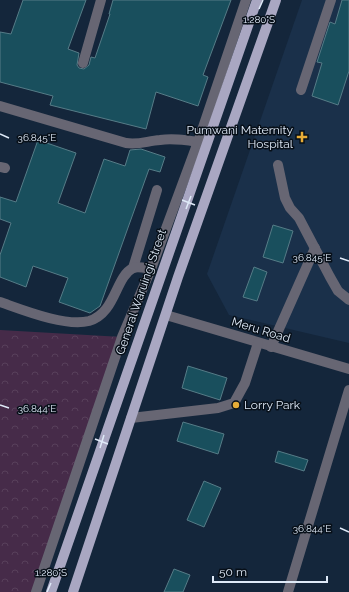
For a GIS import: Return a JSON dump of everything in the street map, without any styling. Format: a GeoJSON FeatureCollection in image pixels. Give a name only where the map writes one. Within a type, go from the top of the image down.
{"type":"FeatureCollection","features":[{"type":"Feature","properties":{"kind":"main road","name":"General Waruingi Street"},"geometry":{"type":"LineString","coordinates":[[51,592],[257,0]]}},
{"type":"Feature","properties":{"kind":"main road"},"geometry":{"type":"LineString","coordinates":[[73,592],[166,314],[276,0]]}},
{"type":"Feature","properties":{"kind":"street"},"geometry":{"type":"LineString","coordinates":[[83,63],[101,0]]}},
{"type":"Feature","properties":{"kind":"street"},"geometry":{"type":"LineString","coordinates":[[36,592],[122,337],[151,269],[198,142],[246,0]]}},
{"type":"Feature","properties":{"kind":"street"},"geometry":{"type":"LineString","coordinates":[[301,90],[331,0]]}},
{"type":"Feature","properties":{"kind":"street"},"geometry":{"type":"LineString","coordinates":[[0,106],[137,145],[149,141],[170,139],[198,142]]}},
{"type":"Feature","properties":{"kind":"street"},"geometry":{"type":"LineString","coordinates":[[278,165],[285,198],[290,208],[299,218],[338,291],[349,300]]}},
{"type":"Feature","properties":{"kind":"street"},"geometry":{"type":"LineString","coordinates":[[133,268],[157,190]]}},
{"type":"Feature","properties":{"kind":"street"},"geometry":{"type":"LineString","coordinates":[[271,347],[315,248]]}},
{"type":"Feature","properties":{"kind":"street"},"geometry":{"type":"LineString","coordinates":[[0,302],[49,318],[75,322],[89,321],[103,312],[115,295],[125,274],[133,268],[141,267],[151,269]]}},
{"type":"Feature","properties":{"kind":"street","name":"Meru Road"},"geometry":{"type":"LineString","coordinates":[[166,314],[349,370]]}},
{"type":"Feature","properties":{"kind":"street"},"geometry":{"type":"LineString","coordinates":[[131,418],[218,408],[234,403],[245,383],[258,343]]}},
{"type":"Feature","properties":{"kind":"street"},"geometry":{"type":"LineString","coordinates":[[288,592],[349,390]]}},
{"type":"Feature","properties":{"kind":"shaded area","name":"Pumwani Maternity Hospital"},"geometry":{"type":"Polygon","coordinates":[[[302,0],[349,0],[349,343],[229,315],[207,274],[302,0]]]}},
{"type":"Feature","properties":{"kind":"green space"},"geometry":{"type":"Polygon","coordinates":[[[0,330],[122,337],[33,592],[0,592],[0,330]]]}},
{"type":"Feature","properties":{"kind":"building"},"geometry":{"type":"Polygon","coordinates":[[[23,0],[86,0],[68,49],[79,53],[77,65],[79,68],[84,69],[89,65],[91,57],[95,58],[110,14],[113,0],[231,0],[203,75],[208,77],[198,106],[156,92],[146,129],[50,105],[53,96],[0,82],[0,32],[11,34],[23,0]]]}},
{"type":"Feature","properties":{"kind":"building"},"geometry":{"type":"Polygon","coordinates":[[[342,0],[349,0],[349,71],[338,105],[312,96],[322,63],[317,62],[330,22],[335,24],[342,0]]]}},
{"type":"Feature","properties":{"kind":"building"},"geometry":{"type":"Polygon","coordinates":[[[38,140],[76,153],[58,203],[85,213],[104,159],[125,166],[130,150],[141,149],[165,157],[160,172],[149,169],[100,306],[90,313],[59,302],[68,278],[33,266],[26,287],[0,277],[0,255],[11,223],[0,219],[0,197],[16,202],[38,140]]]}},
{"type":"Feature","properties":{"kind":"building"},"geometry":{"type":"Polygon","coordinates":[[[273,225],[293,231],[283,263],[263,257],[273,225]]]}},
{"type":"Feature","properties":{"kind":"building"},"geometry":{"type":"Polygon","coordinates":[[[254,267],[267,272],[257,301],[243,297],[254,267]]]}},
{"type":"Feature","properties":{"kind":"building"},"geometry":{"type":"Polygon","coordinates":[[[188,366],[227,378],[220,400],[182,388],[188,366]]]}},
{"type":"Feature","properties":{"kind":"building"},"geometry":{"type":"Polygon","coordinates":[[[183,422],[224,434],[218,454],[177,441],[183,422]]]}},
{"type":"Feature","properties":{"kind":"building"},"geometry":{"type":"Polygon","coordinates":[[[278,451],[308,460],[304,471],[275,462],[278,451]]]}},
{"type":"Feature","properties":{"kind":"building"},"geometry":{"type":"Polygon","coordinates":[[[204,481],[221,488],[204,527],[187,520],[204,481]]]}},
{"type":"Feature","properties":{"kind":"building"},"geometry":{"type":"Polygon","coordinates":[[[174,569],[190,575],[183,592],[164,592],[174,569]]]}},
{"type":"Feature","properties":{"kind":"place","name":"Pumwani Maternity Hospital"},"geometry":{"type":"Point","coordinates":[302,137]}},
{"type":"Feature","properties":{"kind":"place","name":"Lorry Park"},"geometry":{"type":"Point","coordinates":[236,405]}}]}
